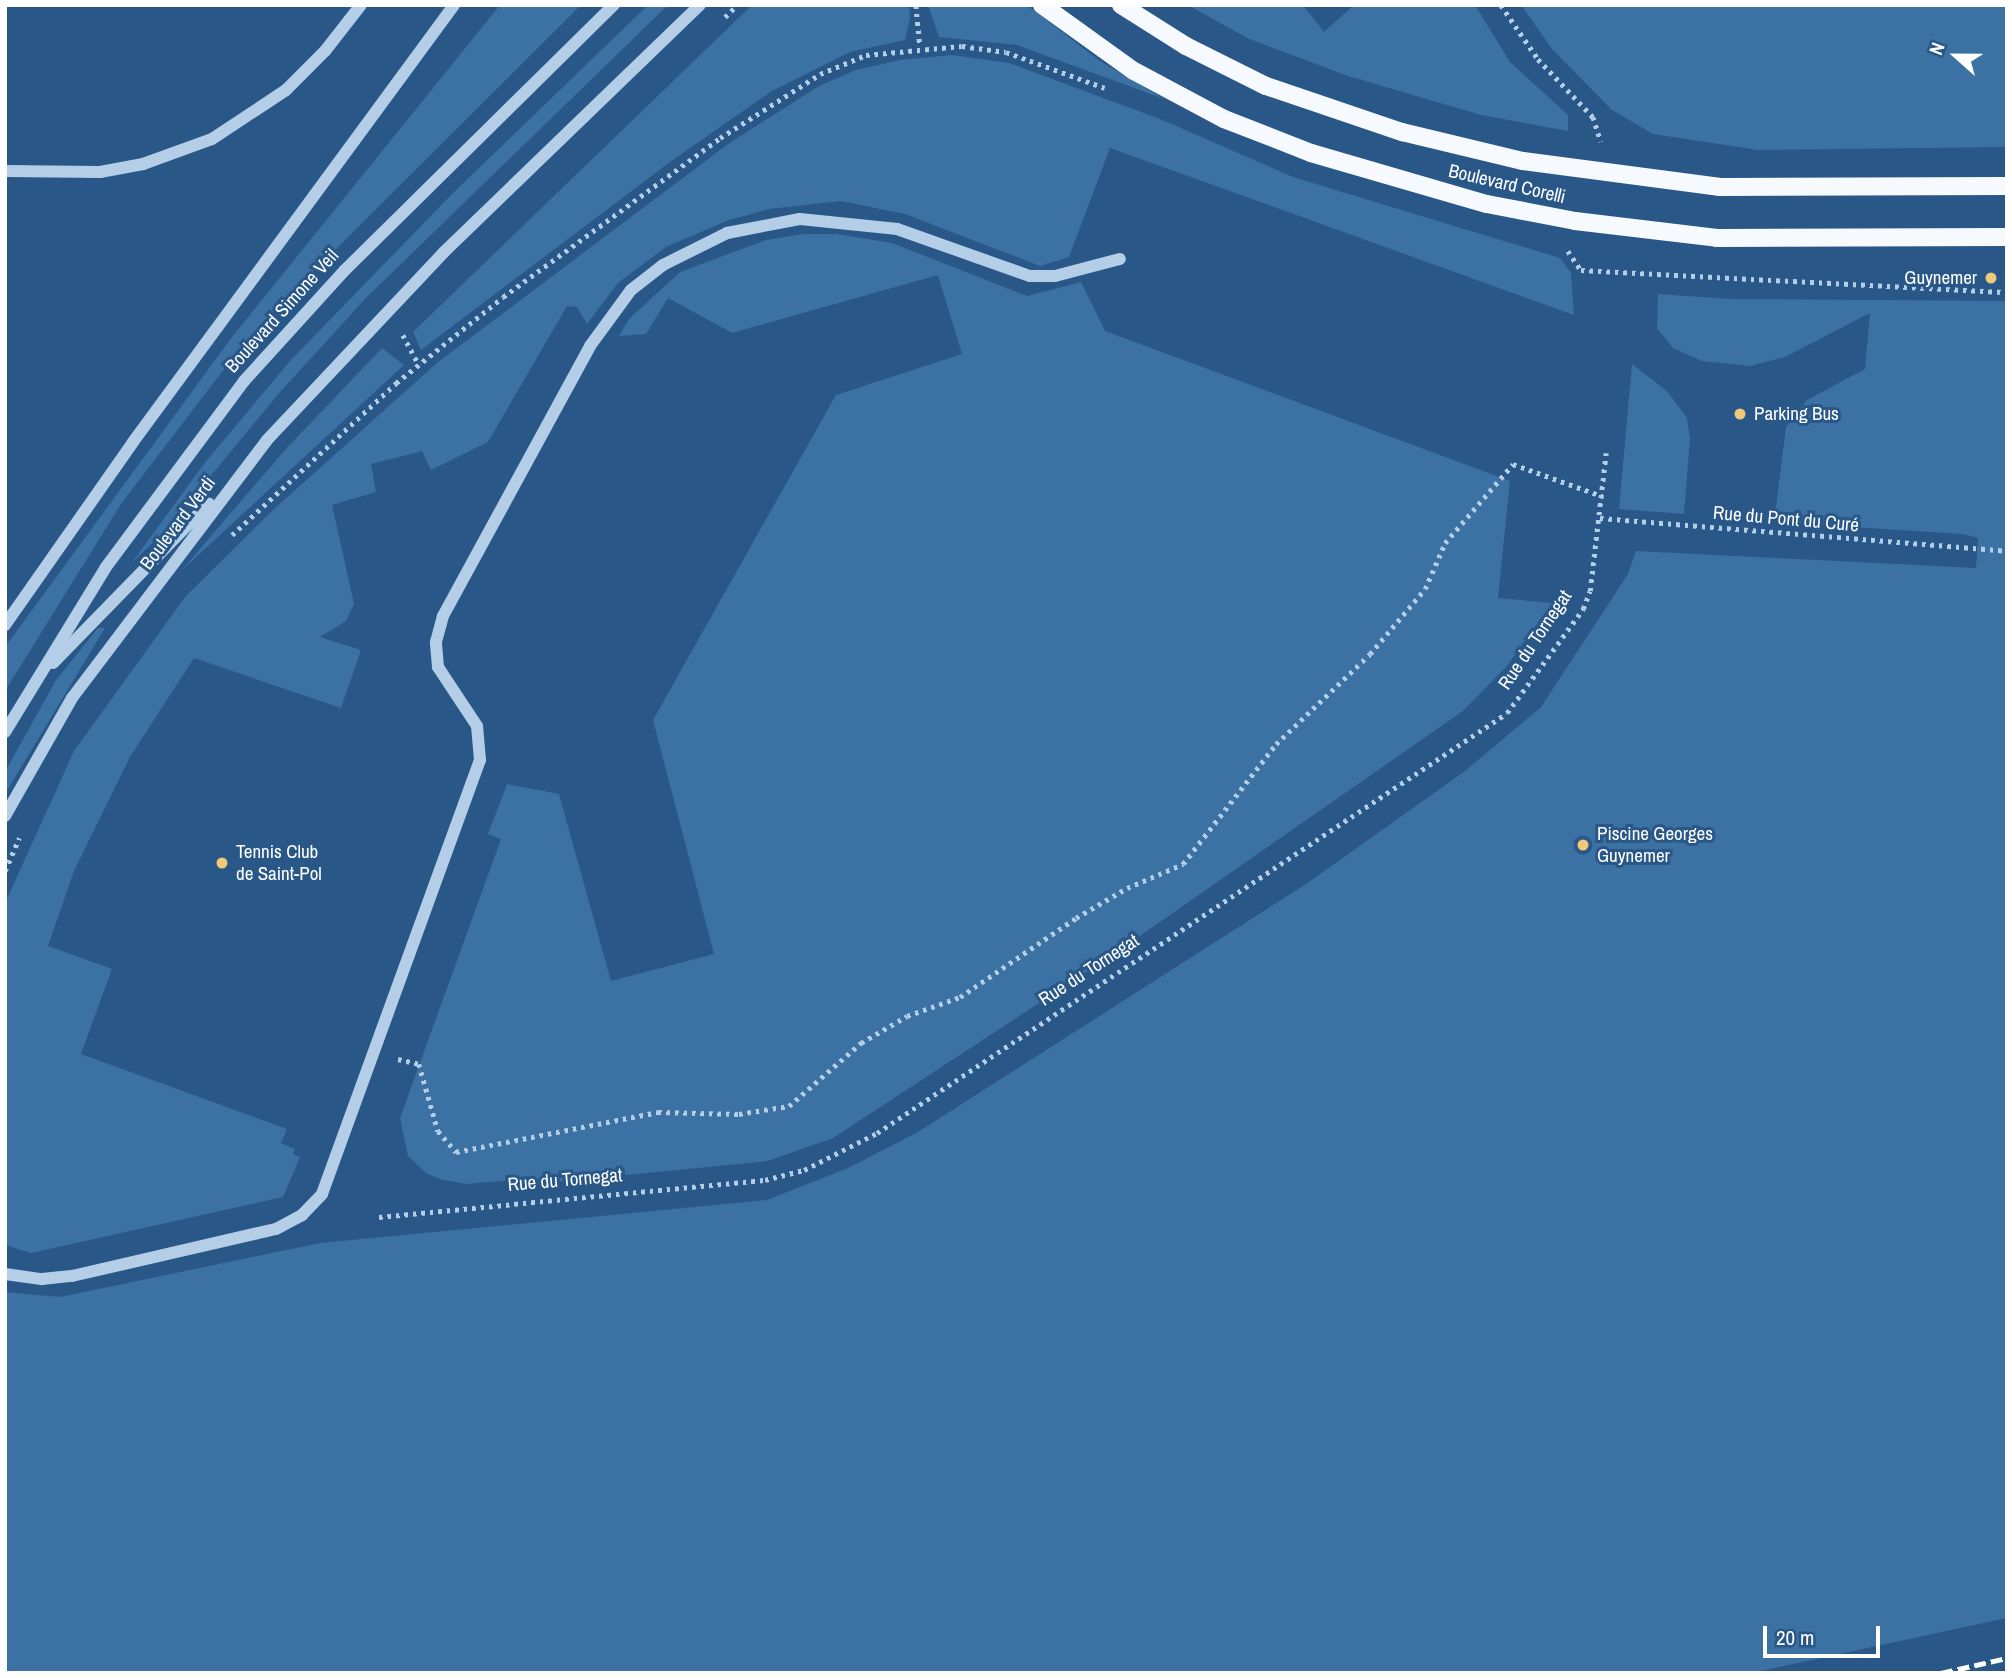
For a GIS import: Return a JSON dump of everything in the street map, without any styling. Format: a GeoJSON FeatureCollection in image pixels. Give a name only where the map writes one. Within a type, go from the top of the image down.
{"type":"FeatureCollection","features":[{"type":"Feature","properties":{"kind":"main road","name":"Boulevard Corelli"},"geometry":{"type":"LineString","coordinates":[[1042,5],[1134,71],[1224,119],[1311,153],[1488,204],[1575,221],[1717,237],[2007,237]]}},
{"type":"Feature","properties":{"kind":"main road","name":"Boulevard Corelli"},"geometry":{"type":"LineString","coordinates":[[1121,5],[1186,46],[1266,86],[1402,132],[1523,161],[1720,187],[2007,186]]}},
{"type":"Feature","properties":{"kind":"street"},"geometry":{"type":"LineString","coordinates":[[5,171],[100,172],[143,164],[212,139],[286,90],[325,51],[361,5]]}},
{"type":"Feature","properties":{"kind":"street"},"geometry":{"type":"LineString","coordinates":[[5,625],[132,442],[454,5]]}},
{"type":"Feature","properties":{"kind":"street","name":"Boulevard Simone Veil"},"geometry":{"type":"LineString","coordinates":[[32,687],[125,538],[244,381],[345,270],[614,5]]}},
{"type":"Feature","properties":{"kind":"street"},"geometry":{"type":"LineString","coordinates":[[241,471],[444,252],[700,5]]}},
{"type":"Feature","properties":{"kind":"street"},"geometry":{"type":"LineString","coordinates":[[5,1274],[42,1279],[72,1276],[292,1223],[322,1194],[465,808],[481,750],[472,715],[438,667],[439,630],[603,324],[646,276],[727,233],[800,219],[897,229],[1030,276],[1055,276],[1120,259]]}},
{"type":"Feature","properties":{"kind":"street","name":"Boulevard Verdi"},"geometry":{"type":"LineString","coordinates":[[5,717],[79,633],[241,471]]}},
{"type":"Feature","properties":{"kind":"street","name":"Boulevard Verdi"},"geometry":{"type":"LineString","coordinates":[[5,816],[58,718],[241,471]]}},
{"type":"Feature","properties":{"kind":"street","name":"Boulevard Verdi"},"geometry":{"type":"LineString","coordinates":[[5,732],[32,687]]}},
{"type":"Feature","properties":{"kind":"path"},"geometry":{"type":"LineString","coordinates":[[916,5],[920,47]]}},
{"type":"Feature","properties":{"kind":"path"},"geometry":{"type":"LineString","coordinates":[[1501,5],[1538,59],[1593,117],[1601,143]]}},
{"type":"Feature","properties":{"kind":"path"},"geometry":{"type":"LineString","coordinates":[[228,538],[419,365],[720,138],[835,66],[866,55],[920,47],[962,46],[1006,52],[1119,94]]}},
{"type":"Feature","properties":{"kind":"path"},"geometry":{"type":"LineString","coordinates":[[1588,142],[1609,144]]}},
{"type":"Feature","properties":{"kind":"path"},"geometry":{"type":"LineString","coordinates":[[1563,247],[1581,270],[2007,292]]}},
{"type":"Feature","properties":{"kind":"path","name":"Rue du Tornegat"},"geometry":{"type":"LineString","coordinates":[[379,1217],[765,1180],[804,1170],[877,1133],[1507,713],[1583,608],[1594,575],[1606,453]]}},
{"type":"Feature","properties":{"kind":"path"},"geometry":{"type":"LineString","coordinates":[[373,1054],[419,1064],[438,1131],[456,1152],[658,1112],[739,1114],[789,1106],[861,1043],[907,1016],[960,997],[1076,918],[1127,888],[1183,864],[1276,744],[1370,654],[1425,589],[1445,543],[1513,464],[1602,496]]}},
{"type":"Feature","properties":{"kind":"path","name":"Rue du Pont du Curé"},"geometry":{"type":"LineString","coordinates":[[1600,518],[2007,551]]}},
{"type":"Feature","properties":{"kind":"path"},"geometry":{"type":"LineString","coordinates":[[5,871],[24,827]]}},
{"type":"Feature","properties":{"kind":"shaded area"},"geometry":{"type":"Polygon","coordinates":[[[500,5],[581,5],[297,288],[231,360],[121,504],[5,691],[5,647],[232,337],[500,5]]]}},
{"type":"Feature","properties":{"kind":"shaded area"},"geometry":{"type":"Polygon","coordinates":[[[648,5],[668,5],[366,298],[280,392],[166,530],[131,564],[203,465],[290,361],[451,195],[648,5]]]}},
{"type":"Feature","properties":{"kind":"shaded area"},"geometry":{"type":"Polygon","coordinates":[[[752,5],[909,5],[910,18],[905,40],[850,52],[772,91],[670,162],[421,350],[413,332],[752,5]]]}},
{"type":"Feature","properties":{"kind":"shaded area"},"geometry":{"type":"Polygon","coordinates":[[[928,5],[1027,5],[1100,61],[1164,99],[1017,45],[939,37],[928,5]]]}},
{"type":"Feature","properties":{"kind":"shaded area"},"geometry":{"type":"Polygon","coordinates":[[[1188,5],[1303,5],[1324,32],[1354,5],[1475,5],[1510,62],[1568,115],[1568,131],[1481,115],[1348,76],[1247,38],[1188,5]]]}},
{"type":"Feature","properties":{"kind":"shaded area"},"geometry":{"type":"Polygon","coordinates":[[[1521,5],[2007,5],[2007,147],[1758,150],[1653,134],[1612,110],[1552,49],[1521,5]]]}},
{"type":"Feature","properties":{"kind":"shaded area"},"geometry":{"type":"Polygon","coordinates":[[[952,55],[1009,63],[1160,119],[1293,177],[1560,258],[1571,273],[1574,315],[1110,148],[1069,257],[1040,266],[905,214],[841,201],[769,209],[729,220],[666,247],[618,283],[587,324],[577,307],[567,306],[488,442],[431,470],[422,451],[371,464],[376,492],[332,505],[354,604],[346,621],[320,637],[361,650],[341,708],[194,658],[130,757],[74,871],[48,946],[112,969],[81,1054],[287,1129],[281,1143],[295,1149],[293,1154],[300,1157],[283,1197],[31,1253],[5,1245],[5,903],[74,751],[185,597],[273,510],[438,362],[728,144],[819,86],[856,70],[900,60],[952,55]]]}},
{"type":"Feature","properties":{"kind":"shaded area"},"geometry":{"type":"Polygon","coordinates":[[[803,234],[837,234],[892,243],[1027,296],[1081,282],[1105,331],[1510,481],[1498,598],[1552,603],[1507,666],[1463,711],[1111,956],[833,1138],[768,1161],[514,1186],[512,1180],[466,1184],[440,1179],[426,1173],[408,1156],[400,1118],[501,839],[488,834],[507,784],[559,794],[611,981],[714,954],[653,720],[836,395],[962,354],[938,275],[732,333],[668,298],[646,334],[619,336],[629,319],[680,272],[766,240],[803,234]]]}},
{"type":"Feature","properties":{"kind":"shaded area"},"geometry":{"type":"Polygon","coordinates":[[[1658,294],[1731,299],[2007,301],[2007,1618],[1751,1673],[5,1673],[5,1292],[60,1297],[320,1243],[767,1200],[848,1168],[918,1132],[1306,884],[1465,771],[1541,707],[1628,574],[1636,551],[1976,568],[1978,538],[1962,534],[1774,522],[1786,427],[1807,400],[1865,369],[1870,313],[1785,357],[1750,366],[1702,361],[1673,348],[1657,328],[1658,294]]]}},
{"type":"Feature","properties":{"kind":"shaded area"},"geometry":{"type":"Polygon","coordinates":[[[382,348],[404,365],[181,571],[284,451],[382,348]]]}},
{"type":"Feature","properties":{"kind":"shaded area"},"geometry":{"type":"Polygon","coordinates":[[[1632,364],[1667,391],[1687,418],[1690,439],[1684,514],[1619,509],[1632,364]]]}},
{"type":"Feature","properties":{"kind":"shaded area"},"geometry":{"type":"Polygon","coordinates":[[[98,628],[105,628],[5,794],[5,772],[56,680],[98,628]]]}},
{"type":"Feature","properties":{"kind":"railway"},"geometry":{"type":"LineString","coordinates":[[1941,1673],[2007,1658]]}},
{"type":"Feature","properties":{"kind":"place","name":"Guynemer"},"geometry":{"type":"Point","coordinates":[1991,278]}},
{"type":"Feature","properties":{"kind":"place","name":"Parking Bus"},"geometry":{"type":"Point","coordinates":[1740,414]}},
{"type":"Feature","properties":{"kind":"place","name":"Piscine Georges Guynemer"},"geometry":{"type":"Point","coordinates":[1583,845]}},
{"type":"Feature","properties":{"kind":"place","name":"Tennis Club de Saint-Pol"},"geometry":{"type":"Point","coordinates":[222,863]}}]}
